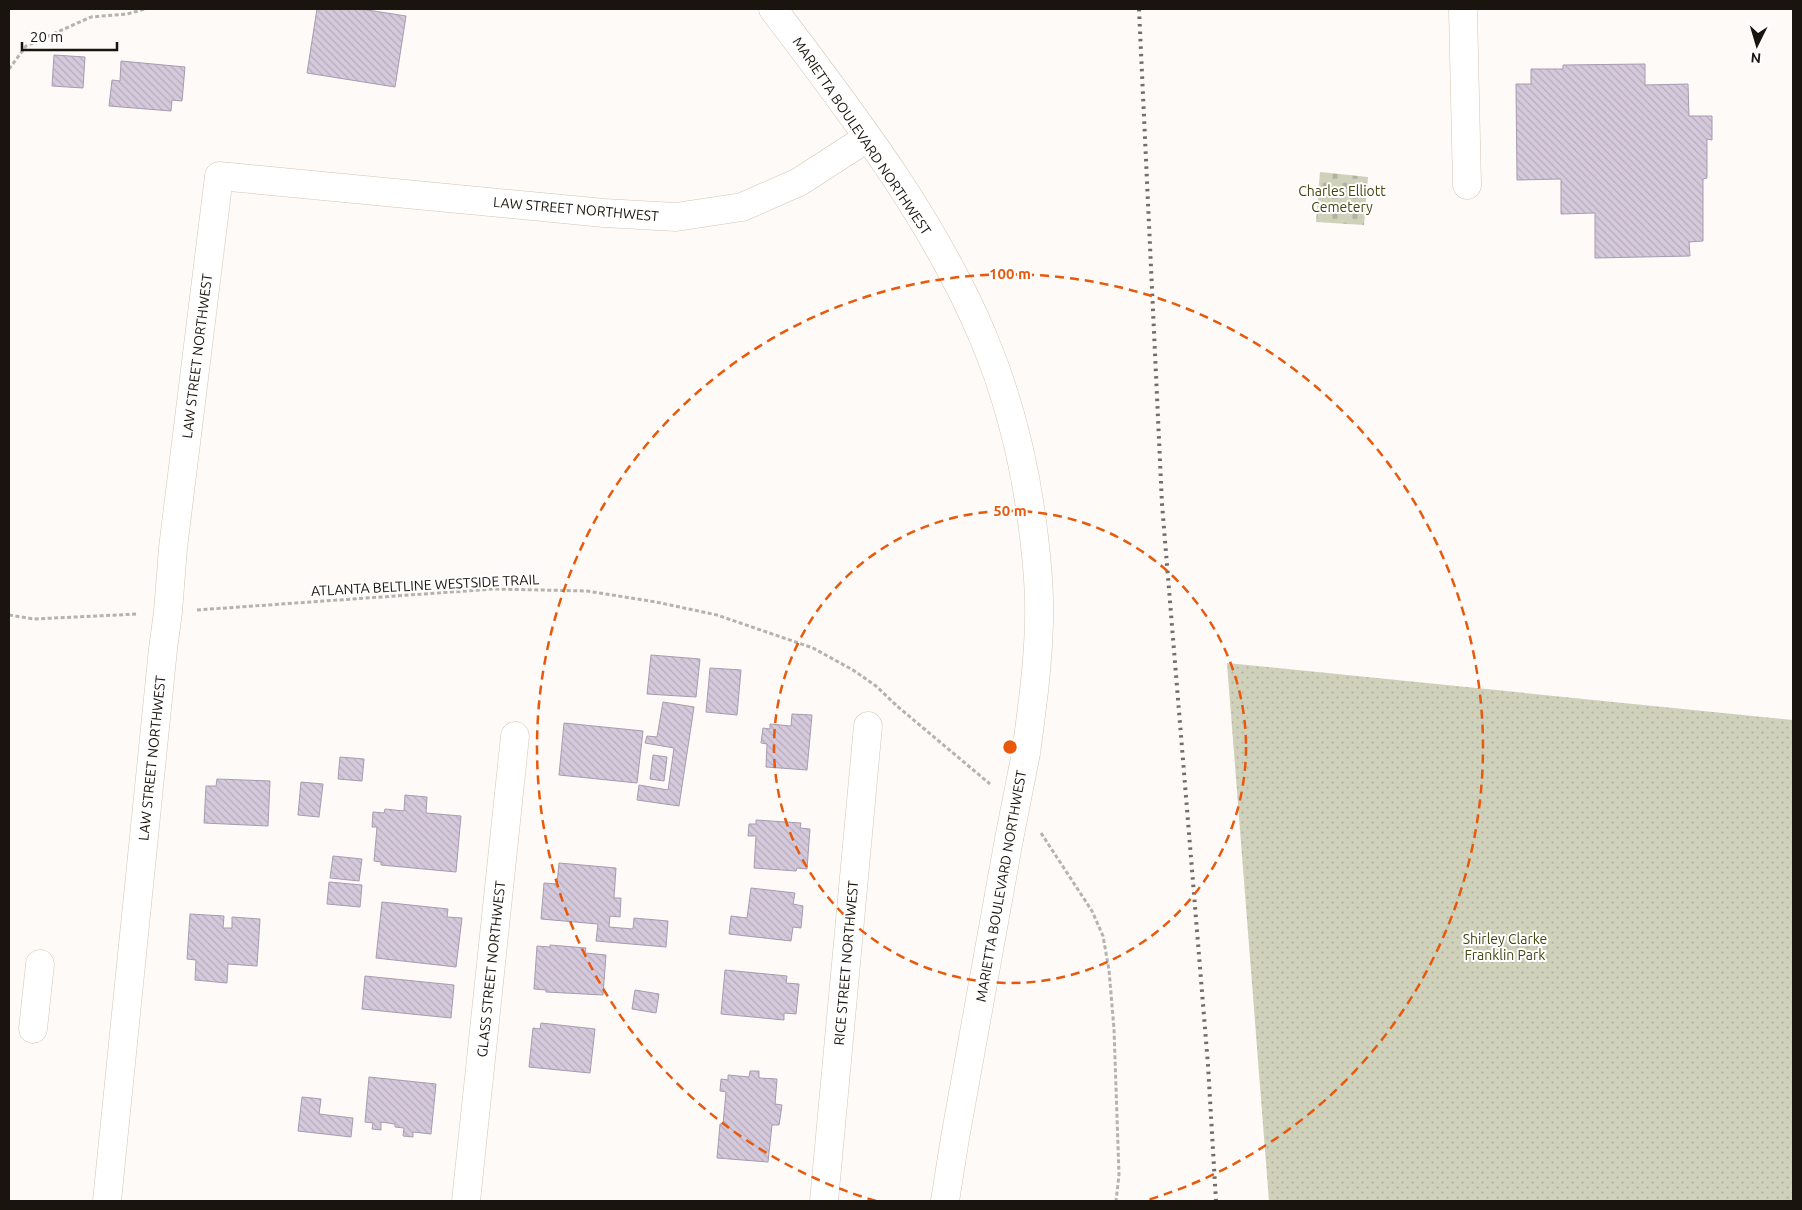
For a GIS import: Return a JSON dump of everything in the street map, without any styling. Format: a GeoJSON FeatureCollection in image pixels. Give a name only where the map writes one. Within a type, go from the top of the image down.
{"type":"FeatureCollection","features":[{"type":"Feature","properties":{"kind":"street","name":"MARIETTA BOULEVARD NORTHWEST"},"geometry":{"type":"LineString","coordinates":[[773,9],[824,76],[867,138],[925,225],[963,293],[987,349],[1005,399],[1021,457],[1030,509],[1037,561],[1039,621],[1035,691],[1026,753],[945,1201]]}},
{"type":"Feature","properties":{"kind":"street"},"geometry":{"type":"LineString","coordinates":[[1463,10],[1467,185]]}},
{"type":"Feature","properties":{"kind":"street","name":"LAW STREET NORTHWEST"},"geometry":{"type":"LineString","coordinates":[[107,1201],[173,548],[219,176],[604,213],[676,217],[742,207],[799,182],[867,138]]}},
{"type":"Feature","properties":{"kind":"street","name":"RICE STREET NORTHWEST"},"geometry":{"type":"LineString","coordinates":[[824,1201],[868,726]]}},
{"type":"Feature","properties":{"kind":"street","name":"GLASS STREET NORTHWEST"},"geometry":{"type":"LineString","coordinates":[[466,1201],[515,736]]}},
{"type":"Feature","properties":{"kind":"street"},"geometry":{"type":"LineString","coordinates":[[33,1029],[40,964]]}},
{"type":"Feature","properties":{"kind":"path"},"geometry":{"type":"LineString","coordinates":[[9,70],[26,46],[91,17],[127,14],[145,9]]}},
{"type":"Feature","properties":{"kind":"path","name":"ATLANTA BELTLINE WESTSIDE TRAIL"},"geometry":{"type":"LineString","coordinates":[[9,615],[34,619],[168,612],[494,589],[587,591],[656,602],[717,614],[813,648],[853,670],[876,686],[995,789]]}},
{"type":"Feature","properties":{"kind":"path"},"geometry":{"type":"LineString","coordinates":[[1038,828],[1092,910],[1103,936],[1109,970],[1114,1029],[1119,1175],[1116,1201]]}},
{"type":"Feature","properties":{"kind":"green space","name":"Charles Elliott Cemetery"},"geometry":{"type":"Polygon","coordinates":[[[1320,172],[1368,177],[1364,225],[1316,222],[1320,172]]]}},
{"type":"Feature","properties":{"kind":"green space","name":"Shirley Clarke Franklin Park"},"geometry":{"type":"Polygon","coordinates":[[[1227,663],[1793,720],[1793,1201],[1269,1201],[1227,663]]]}},
{"type":"Feature","properties":{"kind":"building"},"geometry":{"type":"Polygon","coordinates":[[[317,9],[361,9],[406,16],[395,87],[307,73],[317,9]]]}},
{"type":"Feature","properties":{"kind":"building"},"geometry":{"type":"Polygon","coordinates":[[[54,55],[85,57],[83,88],[52,86],[54,55]]]}},
{"type":"Feature","properties":{"kind":"building"},"geometry":{"type":"Polygon","coordinates":[[[121,61],[185,67],[182,101],[172,100],[171,111],[109,106],[112,80],[120,81],[121,61]]]}},
{"type":"Feature","properties":{"kind":"building"},"geometry":{"type":"Polygon","coordinates":[[[1645,64],[1645,85],[1688,84],[1689,116],[1712,116],[1712,140],[1707,139],[1707,178],[1703,179],[1703,241],[1689,242],[1690,256],[1595,258],[1595,213],[1561,214],[1561,179],[1517,180],[1516,84],[1531,84],[1531,69],[1563,69],[1563,65],[1645,64]]]}},
{"type":"Feature","properties":{"kind":"building"},"geometry":{"type":"Polygon","coordinates":[[[651,655],[700,659],[696,697],[647,694],[651,655]]]}},
{"type":"Feature","properties":{"kind":"building"},"geometry":{"type":"Polygon","coordinates":[[[710,668],[741,670],[737,715],[706,712],[710,668]]]}},
{"type":"Feature","properties":{"kind":"building"},"geometry":{"type":"Polygon","coordinates":[[[663,702],[694,707],[679,806],[637,800],[639,785],[668,790],[674,748],[645,743],[647,736],[657,737],[663,702]]]}},
{"type":"Feature","properties":{"kind":"building"},"geometry":{"type":"Polygon","coordinates":[[[792,714],[812,715],[807,770],[766,767],[767,744],[761,743],[763,728],[770,729],[770,724],[791,726],[792,714]]]}},
{"type":"Feature","properties":{"kind":"building"},"geometry":{"type":"Polygon","coordinates":[[[564,723],[643,731],[637,783],[559,775],[564,723]]]}},
{"type":"Feature","properties":{"kind":"building"},"geometry":{"type":"Polygon","coordinates":[[[653,755],[667,757],[664,781],[650,779],[653,755]]]}},
{"type":"Feature","properties":{"kind":"building"},"geometry":{"type":"Polygon","coordinates":[[[340,757],[364,759],[362,781],[338,779],[340,757]]]}},
{"type":"Feature","properties":{"kind":"building"},"geometry":{"type":"Polygon","coordinates":[[[217,779],[270,781],[268,826],[204,823],[206,786],[216,786],[217,779]]]}},
{"type":"Feature","properties":{"kind":"building"},"geometry":{"type":"Polygon","coordinates":[[[301,782],[323,784],[319,817],[298,815],[301,782]]]}},
{"type":"Feature","properties":{"kind":"building"},"geometry":{"type":"Polygon","coordinates":[[[405,795],[427,797],[426,813],[461,816],[456,872],[381,865],[381,862],[374,861],[377,827],[372,827],[373,812],[384,813],[385,809],[404,811],[405,795]]]}},
{"type":"Feature","properties":{"kind":"building"},"geometry":{"type":"Polygon","coordinates":[[[756,820],[801,823],[800,828],[810,829],[807,869],[797,868],[796,871],[754,868],[756,836],[748,836],[749,824],[756,824],[756,820]]]}},
{"type":"Feature","properties":{"kind":"building"},"geometry":{"type":"Polygon","coordinates":[[[333,856],[362,859],[359,881],[330,878],[333,856]]]}},
{"type":"Feature","properties":{"kind":"building"},"geometry":{"type":"Polygon","coordinates":[[[559,863],[616,868],[614,898],[621,898],[620,917],[610,916],[609,927],[633,929],[634,918],[668,921],[666,947],[596,941],[598,924],[541,919],[544,883],[557,884],[559,863]]]}},
{"type":"Feature","properties":{"kind":"building"},"geometry":{"type":"Polygon","coordinates":[[[329,882],[362,885],[360,907],[327,904],[329,882]]]}},
{"type":"Feature","properties":{"kind":"building"},"geometry":{"type":"Polygon","coordinates":[[[751,888],[795,893],[793,904],[803,906],[801,928],[793,927],[791,941],[729,934],[731,916],[747,918],[751,888]]]}},
{"type":"Feature","properties":{"kind":"building"},"geometry":{"type":"Polygon","coordinates":[[[382,902],[448,909],[447,917],[462,918],[456,967],[376,958],[382,902]]]}},
{"type":"Feature","properties":{"kind":"building"},"geometry":{"type":"Polygon","coordinates":[[[190,914],[224,916],[223,928],[232,928],[232,917],[260,919],[257,966],[228,964],[227,983],[195,980],[196,960],[187,959],[190,914]]]}},
{"type":"Feature","properties":{"kind":"building"},"geometry":{"type":"Polygon","coordinates":[[[550,945],[586,948],[585,953],[606,955],[603,995],[546,992],[546,990],[534,989],[537,946],[550,947],[550,945]]]}},
{"type":"Feature","properties":{"kind":"building"},"geometry":{"type":"Polygon","coordinates":[[[725,970],[787,976],[786,983],[799,984],[796,1014],[784,1013],[784,1020],[721,1014],[725,970]]]}},
{"type":"Feature","properties":{"kind":"building"},"geometry":{"type":"Polygon","coordinates":[[[365,976],[454,985],[451,1018],[362,1009],[365,976]]]}},
{"type":"Feature","properties":{"kind":"building"},"geometry":{"type":"Polygon","coordinates":[[[635,990],[659,994],[656,1013],[632,1009],[635,990]]]}},
{"type":"Feature","properties":{"kind":"building"},"geometry":{"type":"Polygon","coordinates":[[[541,1023],[595,1029],[590,1073],[529,1067],[533,1028],[540,1029],[541,1023]]]}},
{"type":"Feature","properties":{"kind":"building"},"geometry":{"type":"Polygon","coordinates":[[[750,1071],[759,1071],[759,1078],[777,1079],[775,1104],[782,1105],[779,1125],[772,1125],[768,1162],[717,1158],[720,1124],[723,1124],[726,1092],[720,1091],[721,1079],[728,1080],[728,1075],[749,1077],[750,1071]]]}},
{"type":"Feature","properties":{"kind":"building"},"geometry":{"type":"Polygon","coordinates":[[[369,1077],[436,1084],[431,1134],[413,1132],[413,1137],[403,1136],[404,1128],[395,1127],[395,1124],[381,1122],[381,1130],[372,1129],[373,1123],[365,1122],[369,1077]]]}},
{"type":"Feature","properties":{"kind":"building"},"geometry":{"type":"Polygon","coordinates":[[[302,1097],[321,1099],[319,1114],[353,1118],[351,1137],[298,1131],[302,1097]]]}},
{"type":"Feature","properties":{"kind":"railway"},"geometry":{"type":"LineString","coordinates":[[1139,9],[1162,504],[1208,1065],[1216,1201]]}}]}
